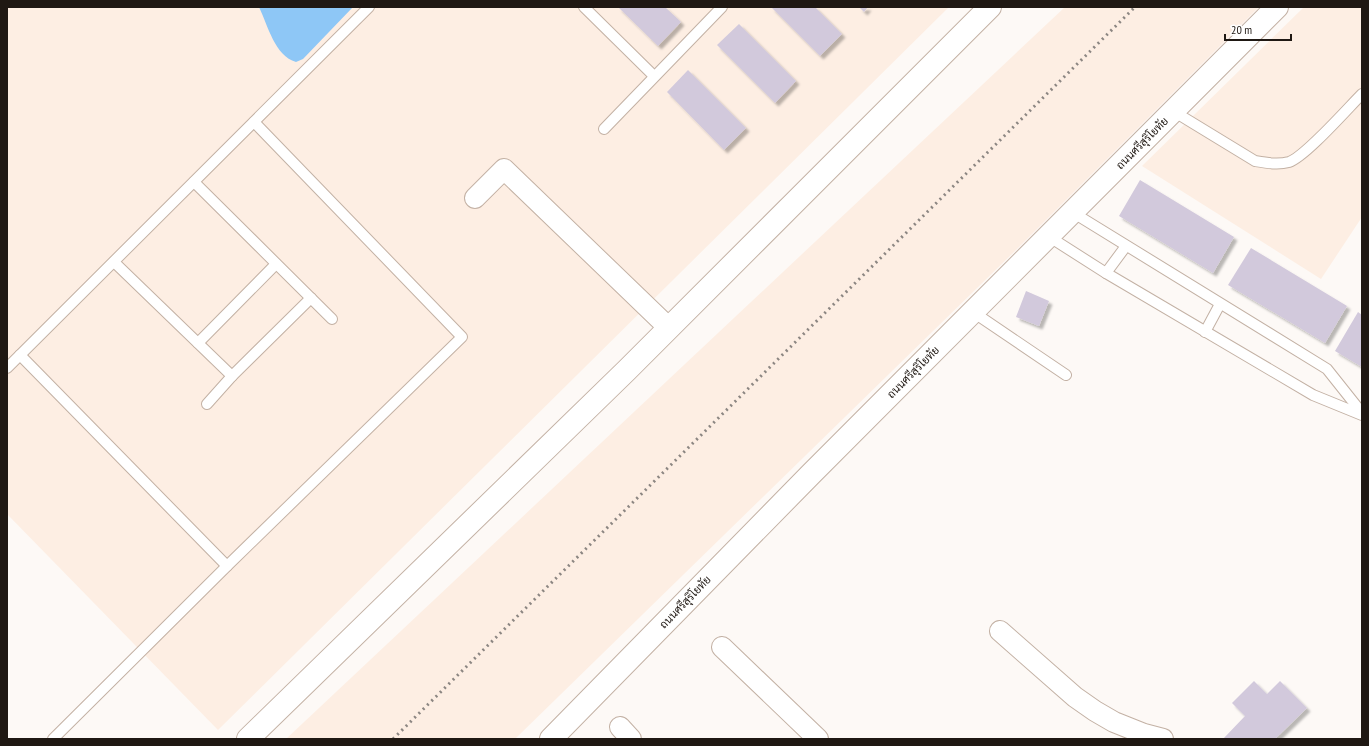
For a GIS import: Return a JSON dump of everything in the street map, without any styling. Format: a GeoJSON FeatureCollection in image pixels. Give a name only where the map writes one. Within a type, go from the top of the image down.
{"type":"FeatureCollection","features":[{"type":"Feature","properties":{"kind":"street"},"geometry":{"type":"LineString","coordinates":[[248,739],[669,328],[990,7]]}},
{"type":"Feature","properties":{"kind":"street","name":"ถนนศรีสุริโยทัย"},"geometry":{"type":"LineString","coordinates":[[551,739],[1048,236],[1277,7]]}},
{"type":"Feature","properties":{"kind":"street"},"geometry":{"type":"LineString","coordinates":[[475,198],[504,169],[669,328]]}},
{"type":"Feature","properties":{"kind":"street"},"geometry":{"type":"LineString","coordinates":[[1000,631],[1075,697],[1095,711],[1114,722],[1144,734],[1163,739]]}},
{"type":"Feature","properties":{"kind":"street"},"geometry":{"type":"LineString","coordinates":[[722,647],[818,739]]}},
{"type":"Feature","properties":{"kind":"lane"},"geometry":{"type":"LineString","coordinates":[[7,368],[369,7]]}},
{"type":"Feature","properties":{"kind":"lane"},"geometry":{"type":"LineString","coordinates":[[584,7],[654,76]]}},
{"type":"Feature","properties":{"kind":"lane"},"geometry":{"type":"LineString","coordinates":[[604,128],[722,7]]}},
{"type":"Feature","properties":{"kind":"lane"},"geometry":{"type":"LineString","coordinates":[[1173,111],[1255,161],[1270,164],[1290,161],[1309,149],[1362,94]]}},
{"type":"Feature","properties":{"kind":"lane"},"geometry":{"type":"LineString","coordinates":[[53,739],[227,566],[462,337],[254,122]]}},
{"type":"Feature","properties":{"kind":"lane"},"geometry":{"type":"LineString","coordinates":[[194,182],[332,319]]}},
{"type":"Feature","properties":{"kind":"lane"},"geometry":{"type":"LineString","coordinates":[[1072,212],[1327,370],[1362,414]]}},
{"type":"Feature","properties":{"kind":"lane"},"geometry":{"type":"LineString","coordinates":[[1048,236],[1106,273],[1313,395],[1362,414]]}},
{"type":"Feature","properties":{"kind":"lane"},"geometry":{"type":"LineString","coordinates":[[1106,273],[1126,246]]}},
{"type":"Feature","properties":{"kind":"lane"},"geometry":{"type":"LineString","coordinates":[[114,262],[232,376]]}},
{"type":"Feature","properties":{"kind":"lane"},"geometry":{"type":"LineString","coordinates":[[198,343],[276,264]]}},
{"type":"Feature","properties":{"kind":"lane"},"geometry":{"type":"LineString","coordinates":[[206,404],[232,376],[311,298]]}},
{"type":"Feature","properties":{"kind":"lane"},"geometry":{"type":"LineString","coordinates":[[1205,332],[1220,304]]}},
{"type":"Feature","properties":{"kind":"lane"},"geometry":{"type":"LineString","coordinates":[[973,312],[1066,375]]}},
{"type":"Feature","properties":{"kind":"lane"},"geometry":{"type":"LineString","coordinates":[[20,355],[227,566]]}},
{"type":"Feature","properties":{"kind":"shaded area"},"geometry":{"type":"Polygon","coordinates":[[[7,7],[949,7],[218,730],[7,514],[7,7]]]}},
{"type":"Feature","properties":{"kind":"shaded area"},"geometry":{"type":"Polygon","coordinates":[[[1065,7],[1259,7],[1015,251],[515,739],[286,739],[1065,7]]]}},
{"type":"Feature","properties":{"kind":"shaded area"},"geometry":{"type":"Polygon","coordinates":[[[1304,7],[1362,7],[1362,217],[1321,279],[1142,166],[1304,7]]]}},
{"type":"Feature","properties":{"kind":"water"},"geometry":{"type":"Polygon","coordinates":[[[259,7],[353,7],[303,59],[296,62],[289,59],[277,47],[259,7]]]}},
{"type":"Feature","properties":{"kind":"building"},"geometry":{"type":"Polygon","coordinates":[[[618,7],[665,7],[681,22],[658,46],[618,7]]]}},
{"type":"Feature","properties":{"kind":"building"},"geometry":{"type":"Polygon","coordinates":[[[771,7],[815,7],[842,34],[820,56],[771,7]]]}},
{"type":"Feature","properties":{"kind":"building"},"geometry":{"type":"Polygon","coordinates":[[[859,7],[868,7],[864,12],[859,7]]]}},
{"type":"Feature","properties":{"kind":"building"},"geometry":{"type":"Polygon","coordinates":[[[739,24],[796,81],[775,103],[717,45],[739,24]]]}},
{"type":"Feature","properties":{"kind":"building"},"geometry":{"type":"Polygon","coordinates":[[[688,70],[746,128],[724,150],[667,92],[688,70]]]}},
{"type":"Feature","properties":{"kind":"building"},"geometry":{"type":"Polygon","coordinates":[[[1140,180],[1234,237],[1213,273],[1119,216],[1140,180]]]}},
{"type":"Feature","properties":{"kind":"building"},"geometry":{"type":"Polygon","coordinates":[[[1251,248],[1347,306],[1325,343],[1228,285],[1251,248]]]}},
{"type":"Feature","properties":{"kind":"building"},"geometry":{"type":"Polygon","coordinates":[[[1026,291],[1049,301],[1039,326],[1016,317],[1026,291]]]}},
{"type":"Feature","properties":{"kind":"building"},"geometry":{"type":"Polygon","coordinates":[[[1358,312],[1362,315],[1362,367],[1335,351],[1358,312]]]}},
{"type":"Feature","properties":{"kind":"building"},"geometry":{"type":"Polygon","coordinates":[[[1254,681],[1267,694],[1280,681],[1307,708],[1275,739],[1223,739],[1245,716],[1232,703],[1254,681]]]}},
{"type":"Feature","properties":{"kind":"railway"},"geometry":{"type":"LineString","coordinates":[[393,739],[1135,7]]}}]}
